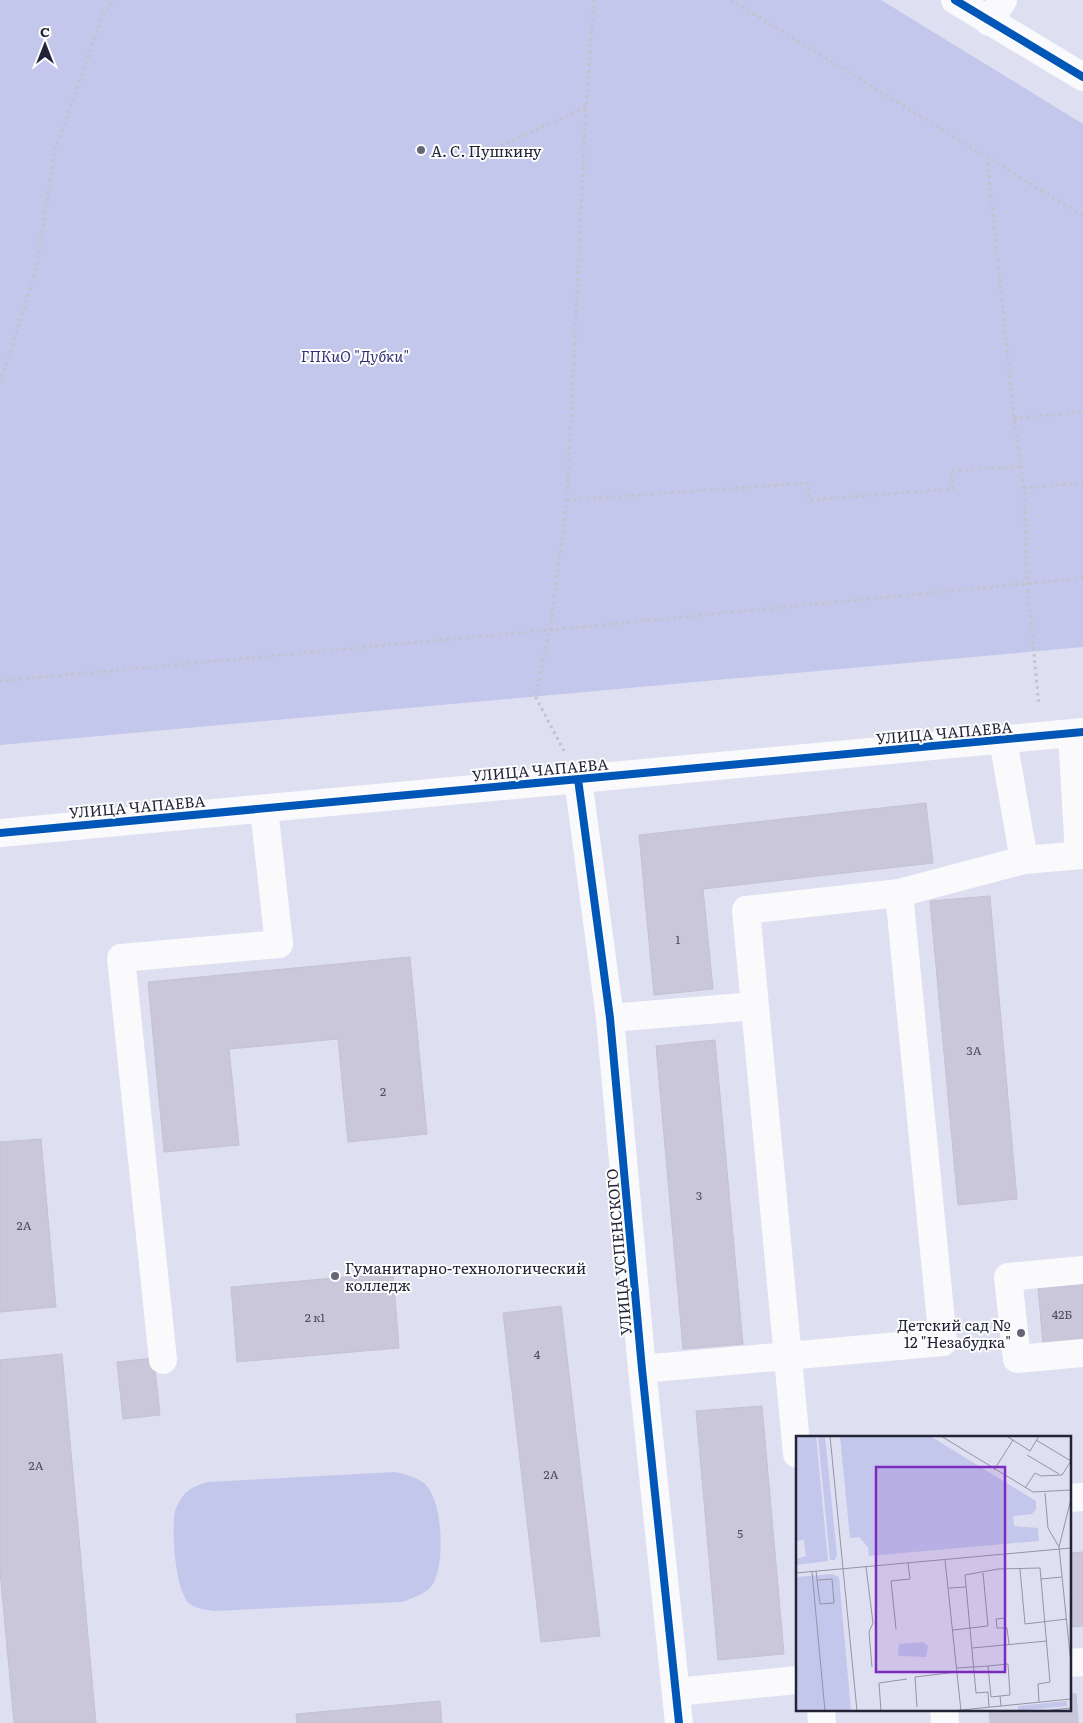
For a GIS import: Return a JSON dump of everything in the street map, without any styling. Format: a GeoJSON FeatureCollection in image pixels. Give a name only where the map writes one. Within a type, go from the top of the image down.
{"type":"FeatureCollection","features":[{"type":"Feature","properties":{"kind":"street"},"geometry":{"type":"LineString","coordinates":[[955,0],[996,11],[1083,77]]}},
{"type":"Feature","properties":{"kind":"street"},"geometry":{"type":"LineString","coordinates":[[796,1444],[746,910],[899,893],[1024,860],[1081,855],[1078,733]]}},
{"type":"Feature","properties":{"kind":"street","name":"УЛИЦА ЧАПАЕВА"},"geometry":{"type":"LineString","coordinates":[[0,833],[1078,733]]}},
{"type":"Feature","properties":{"kind":"street"},"geometry":{"type":"LineString","coordinates":[[1003,740],[1024,860]]}},
{"type":"Feature","properties":{"kind":"street","name":"УЛИЦА УСПЕНСКОГО"},"geometry":{"type":"LineString","coordinates":[[578,779],[610,1018],[642,1369],[679,1723]]}},
{"type":"Feature","properties":{"kind":"street"},"geometry":{"type":"LineString","coordinates":[[163,1360],[121,958],[279,944],[264,809]]}},
{"type":"Feature","properties":{"kind":"street"},"geometry":{"type":"LineString","coordinates":[[642,1369],[943,1342],[899,893]]}},
{"type":"Feature","properties":{"kind":"street"},"geometry":{"type":"LineString","coordinates":[[610,1018],[754,1006]]}},
{"type":"Feature","properties":{"kind":"street"},"geometry":{"type":"LineString","coordinates":[[1083,1270],[1008,1277],[1017,1359],[1083,1353]]}},
{"type":"Feature","properties":{"kind":"street"},"geometry":{"type":"LineString","coordinates":[[1070,1498],[1083,1497]]}},
{"type":"Feature","properties":{"kind":"street"},"geometry":{"type":"LineString","coordinates":[[1070,1663],[1083,1662]]}},
{"type":"Feature","properties":{"kind":"street"},"geometry":{"type":"LineString","coordinates":[[676,1692],[796,1680]]}},
{"type":"Feature","properties":{"kind":"street"},"geometry":{"type":"LineString","coordinates":[[821,1710],[822,1723]]}},
{"type":"Feature","properties":{"kind":"street"},"geometry":{"type":"LineString","coordinates":[[944,1710],[945,1723]]}},
{"type":"Feature","properties":{"kind":"path"},"geometry":{"type":"LineString","coordinates":[[0,383],[36,270],[55,150],[104,12],[114,0]]}},
{"type":"Feature","properties":{"kind":"path"},"geometry":{"type":"LineString","coordinates":[[578,779],[535,696],[550,630],[567,500],[586,108],[594,0]]}},
{"type":"Feature","properties":{"kind":"path"},"geometry":{"type":"LineString","coordinates":[[731,0],[1083,216]]}},
{"type":"Feature","properties":{"kind":"path"},"geometry":{"type":"LineString","coordinates":[[477,157],[586,108]]}},
{"type":"Feature","properties":{"kind":"path"},"geometry":{"type":"LineString","coordinates":[[987,156],[1014,418],[1024,488],[1027,582],[1042,736]]}},
{"type":"Feature","properties":{"kind":"path"},"geometry":{"type":"LineString","coordinates":[[1014,418],[1083,412]]}},
{"type":"Feature","properties":{"kind":"path"},"geometry":{"type":"LineString","coordinates":[[567,500],[808,483],[809,500],[953,489],[951,472],[1020,466]]}},
{"type":"Feature","properties":{"kind":"path"},"geometry":{"type":"LineString","coordinates":[[1024,488],[1083,484]]}},
{"type":"Feature","properties":{"kind":"path"},"geometry":{"type":"LineString","coordinates":[[0,681],[1083,578]]}},
{"type":"Feature","properties":{"kind":"green space","name":"ГПКиО \"Дубки\""},"geometry":{"type":"Polygon","coordinates":[[[0,0],[881,0],[1083,124],[1083,647],[0,745],[0,0]]]}},
{"type":"Feature","properties":{"kind":"green space"},"geometry":{"type":"Polygon","coordinates":[[[395,1472],[418,1479],[424,1483],[435,1502],[440,1531],[440,1560],[434,1582],[425,1592],[402,1602],[215,1611],[196,1607],[185,1598],[175,1560],[174,1519],[178,1504],[182,1497],[191,1489],[208,1482],[395,1472]]]}},
{"type":"Feature","properties":{"kind":"building"},"geometry":{"type":"Polygon","coordinates":[[[926,803],[933,863],[703,889],[713,989],[654,995],[639,835],[926,803]]]}},
{"type":"Feature","properties":{"kind":"building"},"geometry":{"type":"Polygon","coordinates":[[[990,896],[1017,1199],[958,1205],[930,901],[990,896]]]}},
{"type":"Feature","properties":{"kind":"building"},"geometry":{"type":"Polygon","coordinates":[[[410,957],[427,1134],[348,1142],[338,1039],[229,1049],[239,1145],[164,1152],[148,982],[410,957]]]}},
{"type":"Feature","properties":{"kind":"building"},"geometry":{"type":"Polygon","coordinates":[[[715,1040],[743,1344],[683,1349],[656,1046],[715,1040]]]}},
{"type":"Feature","properties":{"kind":"building"},"geometry":{"type":"Polygon","coordinates":[[[41,1139],[56,1307],[0,1312],[0,1142],[41,1139]]]}},
{"type":"Feature","properties":{"kind":"building"},"geometry":{"type":"Polygon","coordinates":[[[393,1273],[399,1348],[237,1362],[231,1287],[393,1273]]]}},
{"type":"Feature","properties":{"kind":"building"},"geometry":{"type":"Polygon","coordinates":[[[1083,1282],[1083,1340],[1043,1344],[1038,1287],[1083,1282]]]}},
{"type":"Feature","properties":{"kind":"building"},"geometry":{"type":"Polygon","coordinates":[[[561,1306],[600,1636],[541,1642],[503,1313],[561,1306]]]}},
{"type":"Feature","properties":{"kind":"building"},"geometry":{"type":"Polygon","coordinates":[[[62,1354],[96,1723],[14,1723],[0,1571],[0,1360],[62,1354]]]}},
{"type":"Feature","properties":{"kind":"building"},"geometry":{"type":"Polygon","coordinates":[[[154,1358],[160,1415],[123,1419],[117,1362],[154,1358]]]}},
{"type":"Feature","properties":{"kind":"building"},"geometry":{"type":"Polygon","coordinates":[[[762,1406],[784,1654],[718,1660],[696,1411],[762,1406]]]}},
{"type":"Feature","properties":{"kind":"building"},"geometry":{"type":"Polygon","coordinates":[[[1083,1552],[1083,1626],[1070,1627],[1070,1553],[1083,1552]]]}},
{"type":"Feature","properties":{"kind":"building"},"geometry":{"type":"Polygon","coordinates":[[[1070,1694],[1076,1694],[1078,1723],[990,1723],[989,1710],[1070,1710],[1070,1694]]]}},
{"type":"Feature","properties":{"kind":"building"},"geometry":{"type":"Polygon","coordinates":[[[440,1701],[442,1723],[297,1723],[296,1714],[440,1701]]]}},
{"type":"Feature","properties":{"kind":"cycle path"},"geometry":{"type":"LineString","coordinates":[[955,0],[1083,77]]}},
{"type":"Feature","properties":{"kind":"cycle path"},"geometry":{"type":"LineString","coordinates":[[0,833],[1083,732]]}},
{"type":"Feature","properties":{"kind":"cycle path"},"geometry":{"type":"LineString","coordinates":[[578,779],[610,1018],[642,1369],[679,1723]]}},
{"type":"Feature","properties":{"kind":"place","name":"А. С. Пушкину"},"geometry":{"type":"Point","coordinates":[421,150]}},
{"type":"Feature","properties":{"kind":"place","name":"Гуманитарно-технологический колледж"},"geometry":{"type":"Point","coordinates":[335,1276]}},
{"type":"Feature","properties":{"kind":"place","name":"Детский сад № 12 \"Незабудка\""},"geometry":{"type":"Point","coordinates":[1021,1333]}}]}
